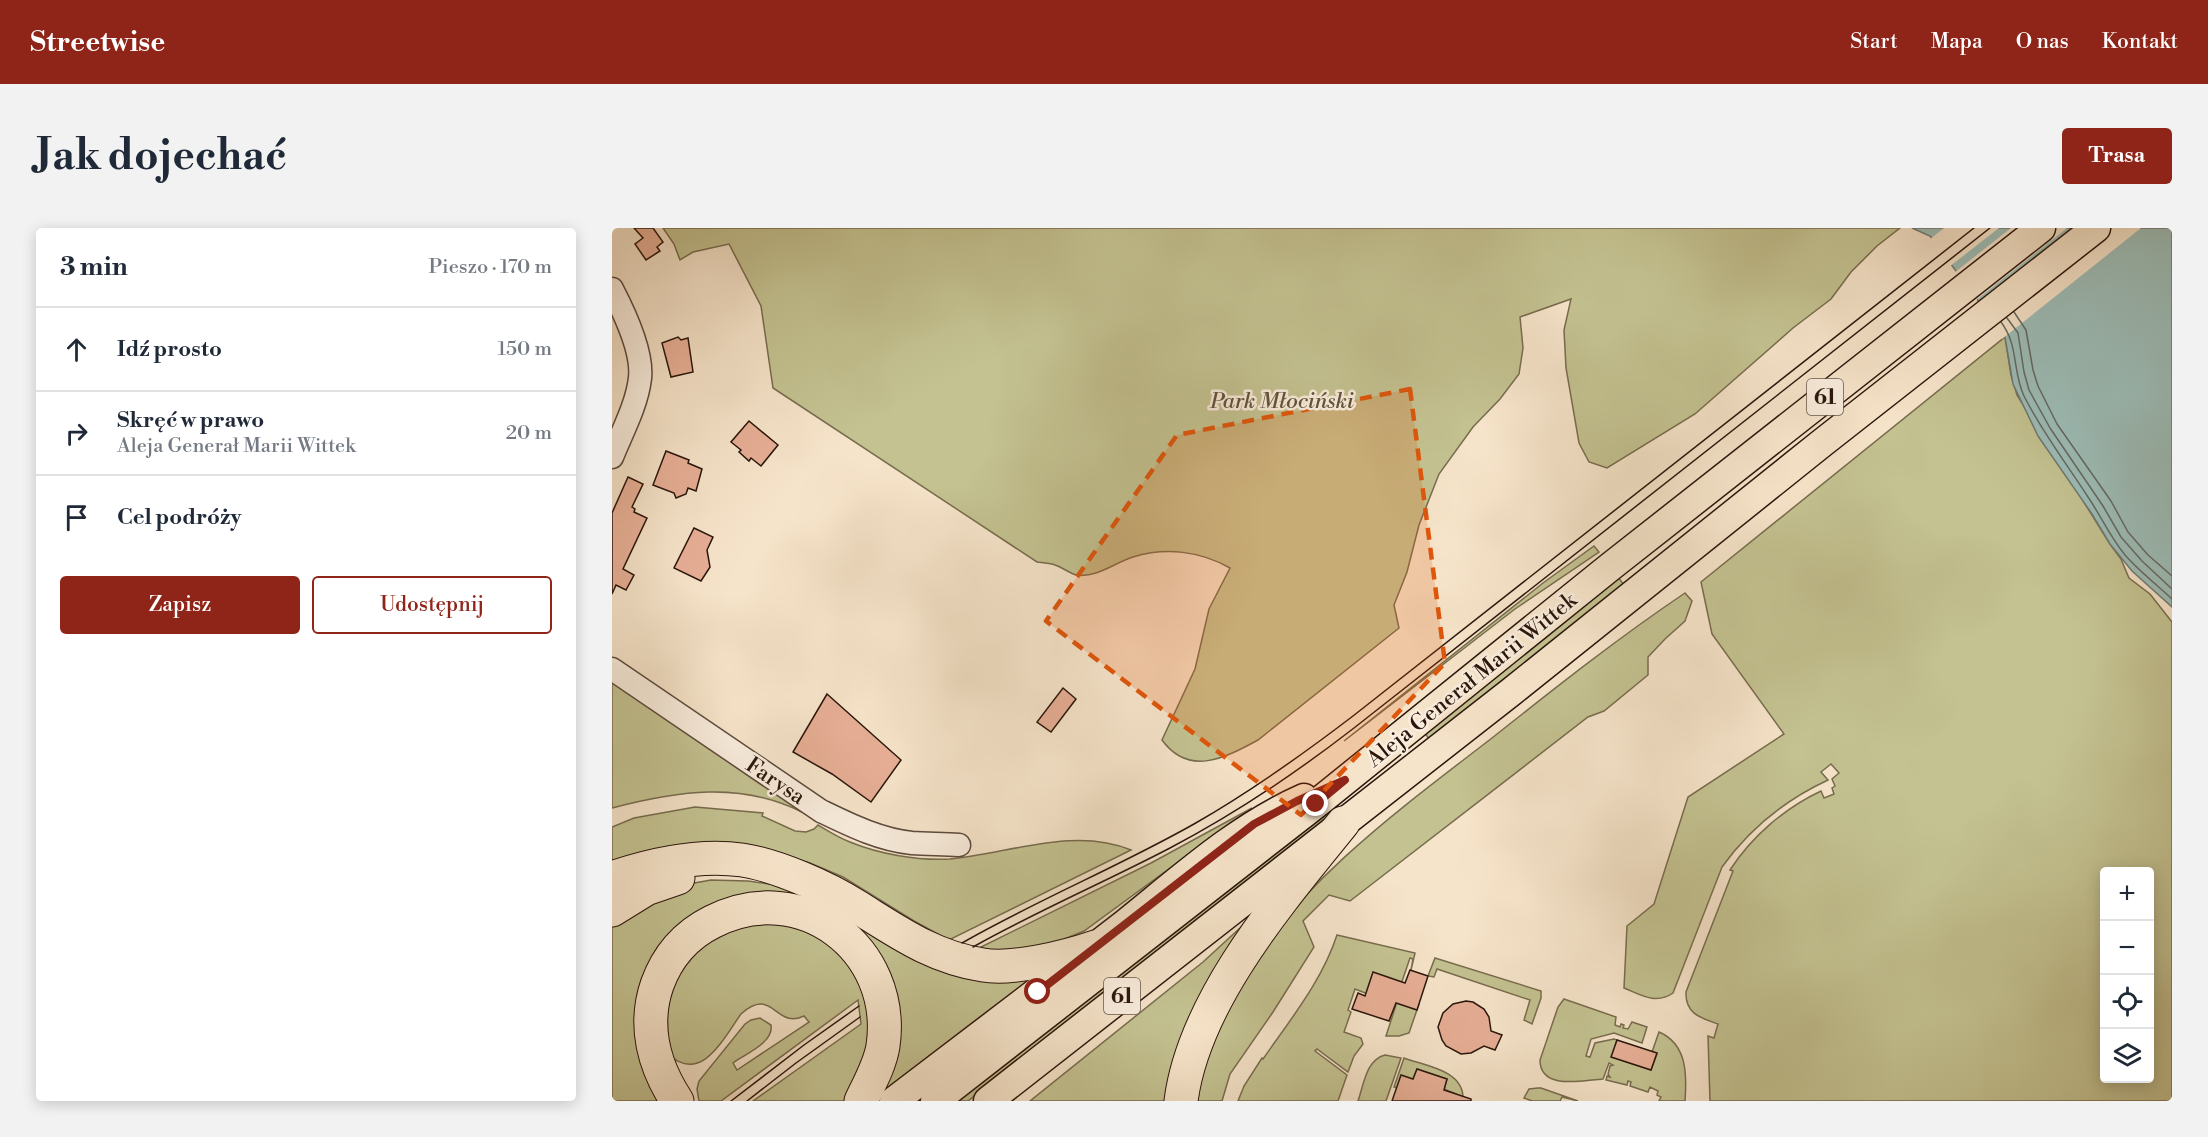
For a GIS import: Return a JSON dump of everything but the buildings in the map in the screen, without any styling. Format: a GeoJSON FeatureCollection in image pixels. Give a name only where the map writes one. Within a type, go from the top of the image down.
{"type":"FeatureCollection","features":[{"type":"Feature","properties":{"kind":"highway"},"geometry":{"type":"LineString","coordinates":[[1181,1101],[1188,1063],[1204,1023],[1227,982],[1267,921],[1343,823]]}},
{"type":"Feature","properties":{"kind":"highway"},"geometry":{"type":"LineString","coordinates":[[612,878],[650,866],[710,858],[743,860],[819,886],[926,949],[950,957],[985,965],[1004,965],[1057,957],[1095,947]]}},
{"type":"Feature","properties":{"kind":"highway"},"geometry":{"type":"LineString","coordinates":[[612,910],[646,889],[695,873],[744,868],[780,871]]}},
{"type":"Feature","properties":{"kind":"highway"},"geometry":{"type":"LineString","coordinates":[[677,1101],[660,1073],[650,1028],[654,994],[660,977],[679,946],[704,926],[724,915],[761,907],[794,910],[830,925],[864,957],[881,998],[884,1030],[879,1061],[861,1101]]}},
{"type":"Feature","properties":{"kind":"main road","name":"Aleja Generał Marii Wittek"},"geometry":{"type":"LineString","coordinates":[[935,1101],[1345,780],[1610,567],[2041,228]]}},
{"type":"Feature","properties":{"kind":"main road","name":"Aleja Generał Marii Wittek"},"geometry":{"type":"LineString","coordinates":[[988,1101],[2096,228]]}},
{"type":"Feature","properties":{"kind":"main road","name":"61"},"geometry":{"type":"LineString","coordinates":[[894,1101],[1254,824],[1297,801],[1345,780]]}},
{"type":"Feature","properties":{"kind":"street"},"geometry":{"type":"LineString","coordinates":[[612,289],[634,341],[640,378],[631,410],[612,457]]}},
{"type":"Feature","properties":{"kind":"street","name":"Farysa"},"geometry":{"type":"LineString","coordinates":[[612,669],[821,811],[858,829],[885,837],[911,843],[959,845]]}},
{"type":"Feature","properties":{"kind":"highlighted area"},"geometry":{"type":"Polygon","coordinates":[[[1410,389],[1445,663],[1301,815],[1046,621],[1177,435],[1410,389]]]}},
{"type":"Feature","properties":{"kind":"green space","name":"Park Młociński"},"geometry":{"type":"Polygon","coordinates":[[[663,228],[1900,228],[1877,246],[1851,272],[1831,299],[1793,328],[1695,414],[1607,468],[1589,462],[1579,443],[1566,368],[1564,330],[1571,299],[1520,317],[1523,348],[1519,374],[1500,399],[1473,427],[1439,474],[1419,525],[1407,572],[1394,605],[1399,628],[1258,740],[1220,758],[1196,761],[1184,758],[1162,740],[1195,669],[1209,609],[1230,568],[1219,562],[1183,552],[1145,554],[1084,575],[1073,574],[1053,564],[1037,562],[773,388],[761,306],[729,244],[693,252],[680,260],[674,244],[663,228]]]}},
{"type":"Feature","properties":{"kind":"green space"},"geometry":{"type":"Polygon","coordinates":[[[2005,337],[2011,375],[2017,395],[2121,559],[2129,578],[2150,594],[2172,622],[2172,1101],[1710,1101],[1708,1036],[1714,1038],[1718,1024],[1700,1017],[1691,1010],[1686,999],[1686,992],[1733,871],[1730,870],[1748,846],[1782,815],[1821,791],[1824,798],[1834,794],[1832,788],[1835,786],[1832,779],[1839,773],[1831,764],[1821,772],[1828,780],[1769,816],[1744,840],[1722,867],[1673,993],[1667,997],[1655,999],[1624,988],[1627,926],[1654,904],[1688,797],[1784,734],[1712,634],[1701,582],[2005,337]]]}},
{"type":"Feature","properties":{"kind":"green space"},"geometry":{"type":"Polygon","coordinates":[[[1594,546],[1599,552],[1515,609],[1344,741],[1543,583],[1594,546]]]}},
{"type":"Feature","properties":{"kind":"green space"},"geometry":{"type":"Polygon","coordinates":[[[1618,577],[1624,585],[1429,739],[1424,732],[1618,577]]]}},
{"type":"Feature","properties":{"kind":"green space"},"geometry":{"type":"Polygon","coordinates":[[[1685,593],[1692,601],[1685,621],[1648,657],[1648,675],[1604,711],[1588,717],[1350,901],[1329,895],[1303,921],[1314,947],[1230,1074],[1222,1101],[1193,1101],[1203,1064],[1237,984],[1265,943],[1293,909],[1356,847],[1423,791],[1587,664],[1685,593]]]}},
{"type":"Feature","properties":{"kind":"green space"},"geometry":{"type":"Polygon","coordinates":[[[612,679],[804,809],[802,812],[779,802],[755,796],[708,792],[660,797],[612,808],[612,679]]]}},
{"type":"Feature","properties":{"kind":"green space"},"geometry":{"type":"Polygon","coordinates":[[[1334,801],[1340,809],[968,1101],[953,1101],[1334,801]]]}},
{"type":"Feature","properties":{"kind":"green space"},"geometry":{"type":"Polygon","coordinates":[[[695,807],[763,813],[762,816],[795,831],[806,832],[818,825],[861,846],[912,858],[950,859],[1064,841],[1109,843],[1131,850],[949,940],[843,877],[810,863],[768,851],[612,861],[612,827],[634,818],[695,807]]]}},
{"type":"Feature","properties":{"kind":"green space"},"geometry":{"type":"Polygon","coordinates":[[[1252,808],[1084,931],[1045,947],[1009,952],[975,950],[1151,863],[1252,808]]]}},
{"type":"Feature","properties":{"kind":"green space"},"geometry":{"type":"Polygon","coordinates":[[[711,880],[748,881],[785,886],[1039,976],[877,1101],[894,1026],[812,905],[664,944],[663,1101],[612,1101],[612,924],[683,885],[711,880]]]}},
{"type":"Feature","properties":{"kind":"green space"},"geometry":{"type":"Polygon","coordinates":[[[1265,905],[1168,1101],[1030,1101],[1203,962],[1265,905]]]}},
{"type":"Feature","properties":{"kind":"green space"},"geometry":{"type":"Polygon","coordinates":[[[791,923],[833,945],[865,987],[871,1038],[846,1101],[753,1101],[861,1024],[858,1000],[721,1101],[699,1101],[697,1089],[699,1081],[745,1024],[760,1018],[771,1025],[771,1031],[763,1043],[733,1063],[737,1070],[809,1022],[804,1016],[794,1019],[786,1018],[767,1006],[760,1004],[752,1006],[741,1014],[719,1046],[701,1062],[691,1064],[680,1062],[668,1054],[667,997],[681,968],[703,943],[744,924],[791,923]]]}},
{"type":"Feature","properties":{"kind":"green space"},"geometry":{"type":"Polygon","coordinates":[[[1337,935],[1415,953],[1411,970],[1413,959],[1410,958],[1397,996],[1419,1004],[1409,1033],[1386,1036],[1396,1005],[1355,989],[1348,1010],[1351,1012],[1344,1032],[1361,1038],[1363,1044],[1354,1056],[1348,1072],[1317,1049],[1315,1051],[1347,1075],[1338,1101],[1238,1101],[1244,1086],[1262,1058],[1284,1030],[1314,984],[1337,935]]]}},
{"type":"Feature","properties":{"kind":"green space"},"geometry":{"type":"Polygon","coordinates":[[[1435,958],[1541,991],[1541,998],[1532,1024],[1524,1020],[1530,1000],[1437,969],[1434,977],[1428,976],[1435,958]]]}},
{"type":"Feature","properties":{"kind":"green space"},"geometry":{"type":"Polygon","coordinates":[[[1564,999],[1616,1017],[1615,1025],[1620,1027],[1621,1024],[1624,1025],[1623,1028],[1628,1029],[1632,1022],[1647,1027],[1642,1043],[1614,1033],[1591,1039],[1586,1056],[1590,1057],[1595,1043],[1614,1039],[1617,1040],[1612,1057],[1651,1070],[1657,1054],[1652,1052],[1659,1032],[1668,1037],[1680,1052],[1683,1061],[1686,1081],[1685,1101],[1659,1101],[1661,1097],[1657,1095],[1658,1091],[1650,1087],[1648,1092],[1630,1086],[1631,1082],[1628,1081],[1627,1085],[1606,1080],[1607,1076],[1610,1077],[1608,1074],[1610,1066],[1613,1065],[1609,1063],[1603,1079],[1564,1082],[1547,1076],[1542,1070],[1540,1060],[1558,1007],[1564,999]]]}},
{"type":"Feature","properties":{"kind":"green space"},"geometry":{"type":"Polygon","coordinates":[[[1385,1055],[1401,1058],[1386,1101],[1358,1101],[1370,1067],[1385,1055]]]}},
{"type":"Feature","properties":{"kind":"green space"},"geometry":{"type":"Polygon","coordinates":[[[1404,1058],[1450,1075],[1462,1089],[1463,1099],[1453,1101],[1456,1094],[1444,1089],[1447,1079],[1417,1069],[1413,1079],[1397,1088],[1394,1087],[1404,1058]]]}},
{"type":"Feature","properties":{"kind":"green space"},"geometry":{"type":"Polygon","coordinates":[[[1541,1088],[1578,1101],[1562,1097],[1560,1101],[1532,1101],[1524,1098],[1529,1089],[1541,1088]]]}},
{"type":"Feature","properties":{"kind":"water"},"geometry":{"type":"Polygon","coordinates":[[[1912,228],[2172,228],[2172,607],[2132,571],[2110,544],[2038,436],[2013,384],[2005,337],[1930,236],[1912,228]]]}},
{"type":"Feature","properties":{"kind":"pier"},"geometry":{"type":"Polygon","coordinates":[[[1944,228],[1999,228],[1949,267],[1929,240],[1944,228]]]}},
{"type":"Feature","properties":{"kind":"pier"},"geometry":{"type":"Polygon","coordinates":[[[2011,228],[2067,228],[1975,301],[1954,273],[2011,228]]]}},
{"type":"Feature","properties":{"kind":"pier"},"geometry":{"type":"Polygon","coordinates":[[[2074,228],[2141,228],[2002,339],[1977,304],[2074,228]]]}},
{"type":"Feature","properties":{"kind":"tram line"},"geometry":{"type":"LineString","coordinates":[[962,943],[1194,824],[1295,759],[1353,716],[1974,228]]}},
{"type":"Feature","properties":{"kind":"tram line"},"geometry":{"type":"LineString","coordinates":[[973,947],[1194,835],[1265,792],[1310,761],[1990,228]]}},
{"type":"Feature","properties":{"kind":"tram line"},"geometry":{"type":"LineString","coordinates":[[731,1101],[859,1006]]}},
{"type":"Feature","properties":{"kind":"tram line"},"geometry":{"type":"LineString","coordinates":[[747,1101],[860,1017]]}},
{"type":"Feature","properties":{"kind":"route"},"geometry":{"type":"LineString","coordinates":[[1038,992],[1254,824],[1297,801],[1345,780],[1316,804]]}}]}
